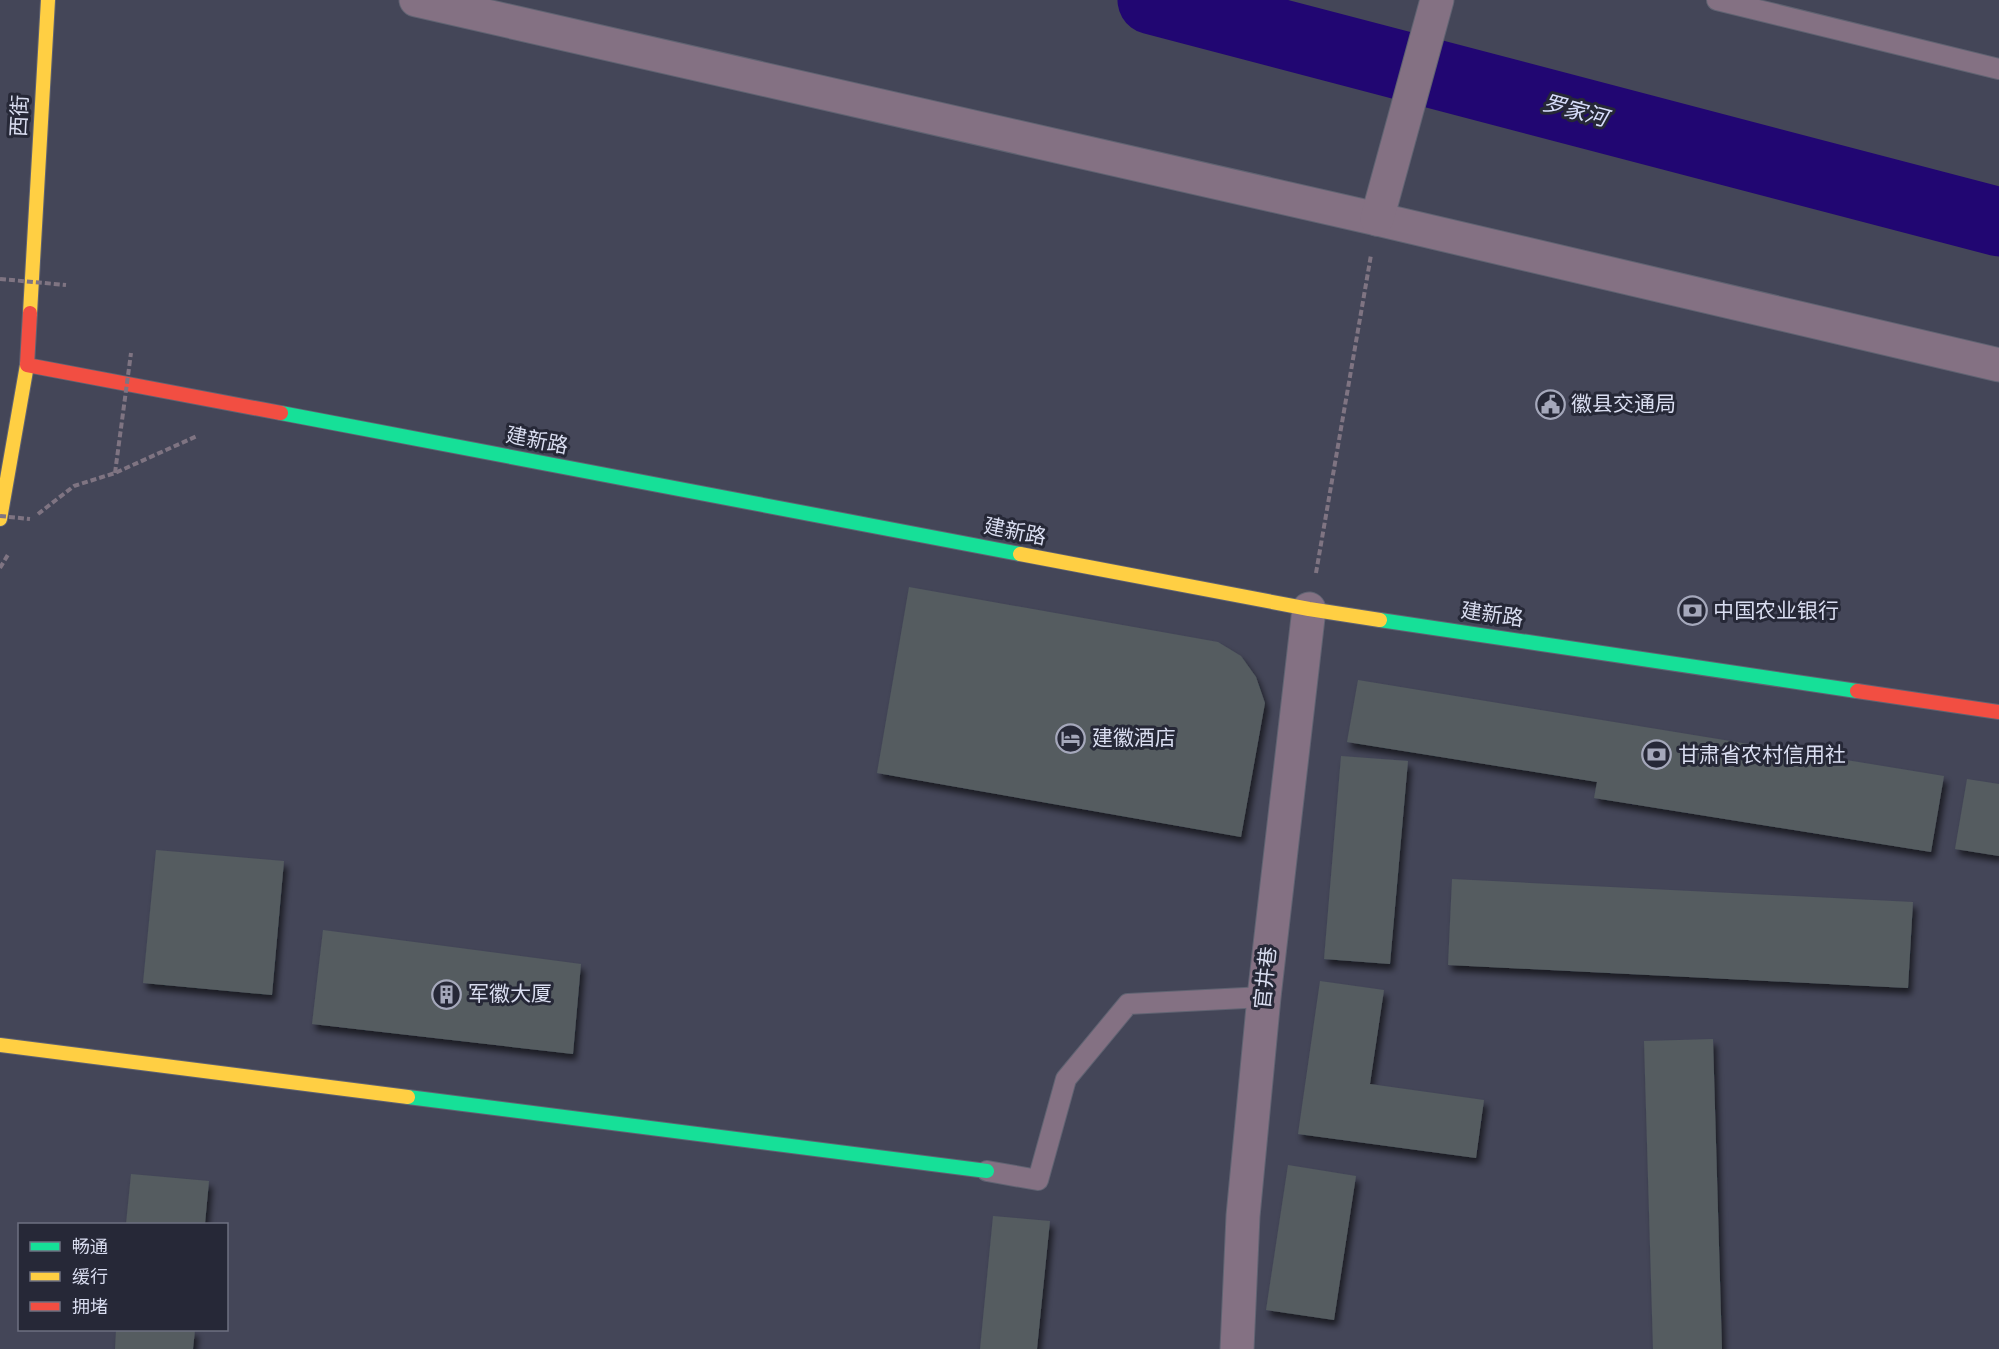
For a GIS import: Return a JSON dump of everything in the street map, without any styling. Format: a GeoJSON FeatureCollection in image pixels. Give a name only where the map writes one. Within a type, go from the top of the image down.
{"type":"FeatureCollection","features":[{"type":"Feature","properties":{"kind":"main road","name":"西街"},"geometry":{"type":"LineString","coordinates":[[0,518],[27,365],[48,0]]}},
{"type":"Feature","properties":{"kind":"main road","name":"建新路"},"geometry":{"type":"LineString","coordinates":[[27,365],[1309,609],[1999,712]]}},
{"type":"Feature","properties":{"kind":"main road"},"geometry":{"type":"LineString","coordinates":[[0,1045],[987,1170]]}},
{"type":"Feature","properties":{"kind":"street"},"geometry":{"type":"LineString","coordinates":[[416,0],[1377,219],[1999,365]]}},
{"type":"Feature","properties":{"kind":"street"},"geometry":{"type":"LineString","coordinates":[[1377,219],[1437,0]]}},
{"type":"Feature","properties":{"kind":"street","name":"官井巷"},"geometry":{"type":"LineString","coordinates":[[1237,1349],[1243,1216],[1264,997],[1309,609]]}},
{"type":"Feature","properties":{"kind":"lane"},"geometry":{"type":"LineString","coordinates":[[1718,0],[1999,69]]}},
{"type":"Feature","properties":{"kind":"lane"},"geometry":{"type":"LineString","coordinates":[[987,1170],[1038,1180],[1066,1079],[1128,1004],[1264,997]]}},
{"type":"Feature","properties":{"kind":"path"},"geometry":{"type":"LineString","coordinates":[[1309,609],[1377,219]]}},
{"type":"Feature","properties":{"kind":"path"},"geometry":{"type":"LineString","coordinates":[[0,279],[66,285]]}},
{"type":"Feature","properties":{"kind":"path"},"geometry":{"type":"LineString","coordinates":[[115,473],[131,352]]}},
{"type":"Feature","properties":{"kind":"path"},"geometry":{"type":"LineString","coordinates":[[0,518],[30,519],[74,486],[115,473],[207,432]]}},
{"type":"Feature","properties":{"kind":"building","name":"建徽酒店"},"geometry":{"type":"Polygon","coordinates":[[[909,587],[1218,642],[1241,656],[1256,677],[1265,703],[1241,837],[877,773],[909,587]]]}},
{"type":"Feature","properties":{"kind":"building"},"geometry":{"type":"Polygon","coordinates":[[[1358,680],[1944,776],[1931,852],[1594,798],[1597,782],[1347,742],[1358,680]]]}},
{"type":"Feature","properties":{"kind":"building"},"geometry":{"type":"Polygon","coordinates":[[[1341,756],[1408,761],[1390,964],[1324,959],[1341,756]]]}},
{"type":"Feature","properties":{"kind":"building"},"geometry":{"type":"Polygon","coordinates":[[[1967,779],[1999,784],[1999,856],[1955,849],[1967,779]]]}},
{"type":"Feature","properties":{"kind":"building"},"geometry":{"type":"Polygon","coordinates":[[[156,850],[284,861],[272,995],[143,983],[156,850]]]}},
{"type":"Feature","properties":{"kind":"building"},"geometry":{"type":"Polygon","coordinates":[[[1452,879],[1913,902],[1908,988],[1448,965],[1452,879]]]}},
{"type":"Feature","properties":{"kind":"building","name":"军徽大厦"},"geometry":{"type":"Polygon","coordinates":[[[323,930],[581,964],[573,1054],[312,1024],[323,930]]]}},
{"type":"Feature","properties":{"kind":"building"},"geometry":{"type":"Polygon","coordinates":[[[1320,981],[1384,990],[1370,1084],[1484,1100],[1476,1158],[1298,1134],[1320,981]]]}},
{"type":"Feature","properties":{"kind":"building"},"geometry":{"type":"Polygon","coordinates":[[[1713,1039],[1722,1349],[1653,1349],[1644,1041],[1713,1039]]]}},
{"type":"Feature","properties":{"kind":"building"},"geometry":{"type":"Polygon","coordinates":[[[1288,1165],[1356,1176],[1334,1320],[1266,1310],[1288,1165]]]}},
{"type":"Feature","properties":{"kind":"building"},"geometry":{"type":"Polygon","coordinates":[[[131,1174],[209,1181],[205,1223],[126,1223],[131,1174]]]}},
{"type":"Feature","properties":{"kind":"building"},"geometry":{"type":"Polygon","coordinates":[[[993,1216],[1050,1221],[1037,1349],[980,1349],[993,1216]]]}},
{"type":"Feature","properties":{"kind":"building"},"geometry":{"type":"Polygon","coordinates":[[[116,1331],[195,1331],[193,1349],[115,1349],[116,1331]]]}},
{"type":"Feature","properties":{"kind":"waterway","name":"罗家河"},"geometry":{"type":"LineString","coordinates":[[1152,0],[1999,222]]}},
{"type":"Feature","properties":{"kind":"traffic: fast"},"geometry":{"type":"LineString","coordinates":[[281,413],[1020,554]]}},
{"type":"Feature","properties":{"kind":"traffic: fast"},"geometry":{"type":"LineString","coordinates":[[1380,620],[1857,691]]}},
{"type":"Feature","properties":{"kind":"traffic: fast"},"geometry":{"type":"LineString","coordinates":[[408,1097],[987,1171]]}},
{"type":"Feature","properties":{"kind":"traffic: slow"},"geometry":{"type":"LineString","coordinates":[[30,313],[48,0]]}},
{"type":"Feature","properties":{"kind":"traffic: slow"},"geometry":{"type":"LineString","coordinates":[[0,519],[27,365]]}},
{"type":"Feature","properties":{"kind":"traffic: slow"},"geometry":{"type":"LineString","coordinates":[[1020,554],[1309,609],[1380,620]]}},
{"type":"Feature","properties":{"kind":"traffic: slow"},"geometry":{"type":"LineString","coordinates":[[0,1045],[408,1097]]}},
{"type":"Feature","properties":{"kind":"traffic: jam"},"geometry":{"type":"LineString","coordinates":[[30,313],[27,365],[281,413]]}},
{"type":"Feature","properties":{"kind":"traffic: jam"},"geometry":{"type":"LineString","coordinates":[[1857,691],[1999,712]]}},
{"type":"Feature","properties":{"kind":"place","name":"徽县交通局"},"geometry":{"type":"Point","coordinates":[1550,404]}},
{"type":"Feature","properties":{"kind":"place","name":"中国农业银行"},"geometry":{"type":"Point","coordinates":[1692,611]}},
{"type":"Feature","properties":{"kind":"place","name":"建徽酒店"},"geometry":{"type":"Point","coordinates":[1071,738]}},
{"type":"Feature","properties":{"kind":"place","name":"甘肃省农村信用社"},"geometry":{"type":"Point","coordinates":[1657,755]}},
{"type":"Feature","properties":{"kind":"place","name":"军徽大厦"},"geometry":{"type":"Point","coordinates":[447,994]}}]}
